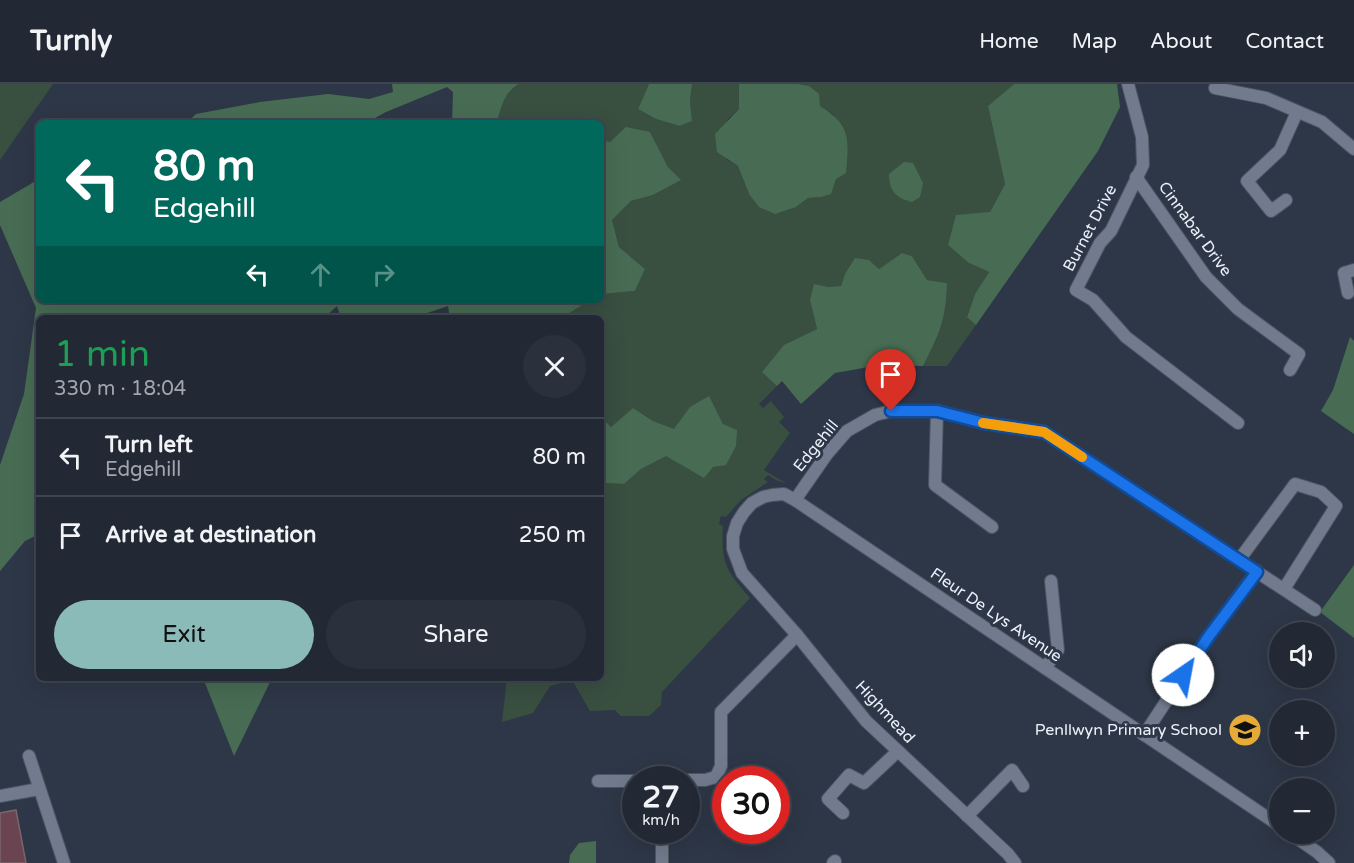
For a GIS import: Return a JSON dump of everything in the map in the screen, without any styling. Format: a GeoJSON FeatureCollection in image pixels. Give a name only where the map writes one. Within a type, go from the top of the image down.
{"type":"FeatureCollection","features":[{"type":"Feature","properties":{"kind":"street","name":"Burnet Drive"},"geometry":{"type":"LineString","coordinates":[[1128,84],[1142,137],[1143,165],[1111,231],[1100,243],[1076,290],[1093,300],[1126,337],[1238,423]]}},
{"type":"Feature","properties":{"kind":"street"},"geometry":{"type":"LineString","coordinates":[[1215,88],[1266,98],[1322,122],[1354,149]]}},
{"type":"Feature","properties":{"kind":"street"},"geometry":{"type":"LineString","coordinates":[[1286,200],[1271,211],[1247,181],[1280,150],[1297,112]]}},
{"type":"Feature","properties":{"kind":"street","name":"Cinnabar Drive"},"geometry":{"type":"LineString","coordinates":[[1136,177],[1206,277],[1238,309],[1299,354],[1290,370]]}},
{"type":"Feature","properties":{"kind":"street"},"geometry":{"type":"LineString","coordinates":[[1348,293],[1344,273],[1354,270]]}},
{"type":"Feature","properties":{"kind":"street","name":"Edgehill"},"geometry":{"type":"LineString","coordinates":[[795,500],[826,454],[847,431],[875,415],[891,411],[937,411],[984,423],[1044,432],[1315,610]]}},
{"type":"Feature","properties":{"kind":"street"},"geometry":{"type":"LineString","coordinates":[[937,411],[935,484],[992,527]]}},
{"type":"Feature","properties":{"kind":"street"},"geometry":{"type":"LineString","coordinates":[[1239,560],[1295,484],[1321,492],[1336,506],[1284,590]]}},
{"type":"Feature","properties":{"kind":"street","name":"Fleur De Lys Avenue"},"geometry":{"type":"LineString","coordinates":[[742,573],[733,549],[733,536],[737,523],[752,503],[763,497],[784,494],[1269,819]]}},
{"type":"Feature","properties":{"kind":"street"},"geometry":{"type":"LineString","coordinates":[[1144,735],[1209,636],[1257,572]]}},
{"type":"Feature","properties":{"kind":"street","name":"Highmead"},"geometry":{"type":"LineString","coordinates":[[742,573],[797,635],[866,721],[1015,863]]}},
{"type":"Feature","properties":{"kind":"street"},"geometry":{"type":"LineString","coordinates":[[1045,668],[1058,650],[1051,581]]}},
{"type":"Feature","properties":{"kind":"street"},"geometry":{"type":"LineString","coordinates":[[722,766],[721,712],[797,635]]}},
{"type":"Feature","properties":{"kind":"street"},"geometry":{"type":"LineString","coordinates":[[843,813],[828,799],[849,775],[864,783],[898,751]]}},
{"type":"Feature","properties":{"kind":"street"},"geometry":{"type":"LineString","coordinates":[[29,756],[64,863]]}},
{"type":"Feature","properties":{"kind":"street"},"geometry":{"type":"LineString","coordinates":[[967,816],[1012,770],[1023,786]]}},
{"type":"Feature","properties":{"kind":"street"},"geometry":{"type":"LineString","coordinates":[[598,781],[622,781]]}},
{"type":"Feature","properties":{"kind":"street"},"geometry":{"type":"LineString","coordinates":[[0,796],[39,789]]}},
{"type":"Feature","properties":{"kind":"street"},"geometry":{"type":"LineString","coordinates":[[662,863],[663,844]]}},
{"type":"Feature","properties":{"kind":"street"},"geometry":{"type":"LineString","coordinates":[[1305,844],[1329,863]]}},
{"type":"Feature","properties":{"kind":"green space"},"geometry":{"type":"Polygon","coordinates":[[[0,84],[53,84],[0,160],[0,84]]]}},
{"type":"Feature","properties":{"kind":"green space"},"geometry":{"type":"Polygon","coordinates":[[[392,84],[519,84],[507,96],[498,120],[452,120],[453,92],[447,87],[371,120],[189,120],[196,114],[260,102],[328,94],[369,99],[393,92],[392,84]]]}},
{"type":"Feature","properties":{"kind":"green space"},"geometry":{"type":"Polygon","coordinates":[[[519,84],[649,84],[638,109],[656,119],[680,126],[692,121],[690,101],[692,84],[739,84],[739,109],[727,120],[726,159],[738,166],[749,194],[796,207],[808,198],[821,197],[834,115],[820,106],[809,86],[799,84],[1014,84],[988,106],[1005,184],[990,212],[969,263],[989,272],[975,294],[967,316],[976,325],[947,366],[923,366],[941,326],[947,283],[927,280],[912,256],[902,253],[879,269],[869,260],[845,274],[841,286],[828,287],[810,300],[817,329],[785,345],[763,372],[777,386],[759,404],[763,408],[771,401],[784,417],[779,422],[790,433],[764,470],[787,484],[768,475],[764,479],[768,482],[741,500],[726,517],[721,516],[719,524],[723,526],[723,549],[727,566],[750,598],[662,692],[661,705],[649,716],[621,716],[615,710],[590,711],[573,681],[604,681],[604,484],[624,484],[641,469],[723,424],[708,396],[674,430],[653,421],[633,408],[611,427],[604,420],[604,315],[568,315],[585,303],[604,303],[604,294],[635,291],[645,269],[619,247],[612,220],[631,201],[653,195],[680,180],[668,167],[650,132],[609,142],[604,141],[604,120],[498,120],[502,106],[514,87],[519,84]]]}},
{"type":"Feature","properties":{"kind":"green space"},"geometry":{"type":"Polygon","coordinates":[[[649,84],[692,84],[690,101],[692,121],[680,126],[656,119],[638,109],[649,84]]]}},
{"type":"Feature","properties":{"kind":"green space"},"geometry":{"type":"Polygon","coordinates":[[[739,84],[799,84],[809,86],[819,94],[820,106],[838,120],[846,134],[847,142],[846,173],[836,179],[831,194],[808,198],[796,207],[775,214],[759,207],[749,194],[738,166],[717,152],[715,134],[739,109],[739,84]]]}},
{"type":"Feature","properties":{"kind":"green space"},"geometry":{"type":"Polygon","coordinates":[[[1014,84],[1117,84],[1120,107],[1098,151],[976,325],[967,317],[975,294],[989,272],[969,263],[948,245],[956,215],[990,212],[1005,184],[988,106],[1014,84]]]}},
{"type":"Feature","properties":{"kind":"green space"},"geometry":{"type":"Polygon","coordinates":[[[626,127],[650,132],[668,167],[681,180],[653,195],[631,201],[612,220],[619,247],[645,269],[635,291],[604,294],[604,140],[610,142],[626,127]]]}},
{"type":"Feature","properties":{"kind":"green space"},"geometry":{"type":"Polygon","coordinates":[[[904,162],[913,163],[923,183],[920,197],[912,202],[894,193],[890,185],[889,174],[904,162]]]}},
{"type":"Feature","properties":{"kind":"green space"},"geometry":{"type":"Polygon","coordinates":[[[36,181],[36,303],[585,303],[568,315],[450,315],[448,306],[421,315],[340,315],[337,306],[327,315],[36,315],[36,536],[25,541],[0,571],[0,465],[24,394],[36,308],[0,225],[0,202],[36,181]]]}},
{"type":"Feature","properties":{"kind":"green space"},"geometry":{"type":"Polygon","coordinates":[[[902,253],[912,256],[927,280],[947,283],[941,326],[923,366],[880,365],[835,373],[801,404],[782,381],[777,386],[762,372],[784,345],[817,329],[810,300],[814,284],[828,287],[841,286],[855,258],[869,260],[879,269],[902,253]]]}},
{"type":"Feature","properties":{"kind":"green space"},"geometry":{"type":"Polygon","coordinates":[[[1350,337],[1354,341],[1354,434],[1321,411],[1333,390],[1350,337]]]}},
{"type":"Feature","properties":{"kind":"green space"},"geometry":{"type":"Polygon","coordinates":[[[709,396],[723,424],[737,430],[736,446],[726,465],[713,467],[704,478],[666,456],[641,469],[624,484],[604,484],[604,420],[611,427],[633,408],[653,421],[674,429],[690,407],[709,396]]]}},
{"type":"Feature","properties":{"kind":"green space"},"geometry":{"type":"Polygon","coordinates":[[[1354,565],[1354,638],[1320,612],[1354,565]]]}},
{"type":"Feature","properties":{"kind":"green space"},"geometry":{"type":"Polygon","coordinates":[[[204,681],[271,681],[234,756],[204,681]]]}},
{"type":"Feature","properties":{"kind":"green space"},"geometry":{"type":"Polygon","coordinates":[[[507,681],[568,681],[550,686],[533,713],[502,722],[507,681]]]}},
{"type":"Feature","properties":{"kind":"green space"},"geometry":{"type":"Polygon","coordinates":[[[596,841],[596,863],[569,863],[570,855],[579,843],[596,841]]]}},
{"type":"Feature","properties":{"kind":"building"},"geometry":{"type":"Polygon","coordinates":[[[16,810],[26,863],[0,863],[0,813],[16,810]]]}},
{"type":"Feature","properties":{"kind":"slow traffic"},"geometry":{"type":"LineString","coordinates":[[983,423],[1044,432],[1082,457]]}},
{"type":"Feature","properties":{"kind":"place","name":"Penllwyn Primary School"},"geometry":{"type":"Point","coordinates":[1245,730]}},
{"type":"Feature","properties":{"kind":"route"},"geometry":{"type":"LineString","coordinates":[[891,411],[937,411],[984,423],[1044,432],[1257,572],[1183,675]]}}]}
